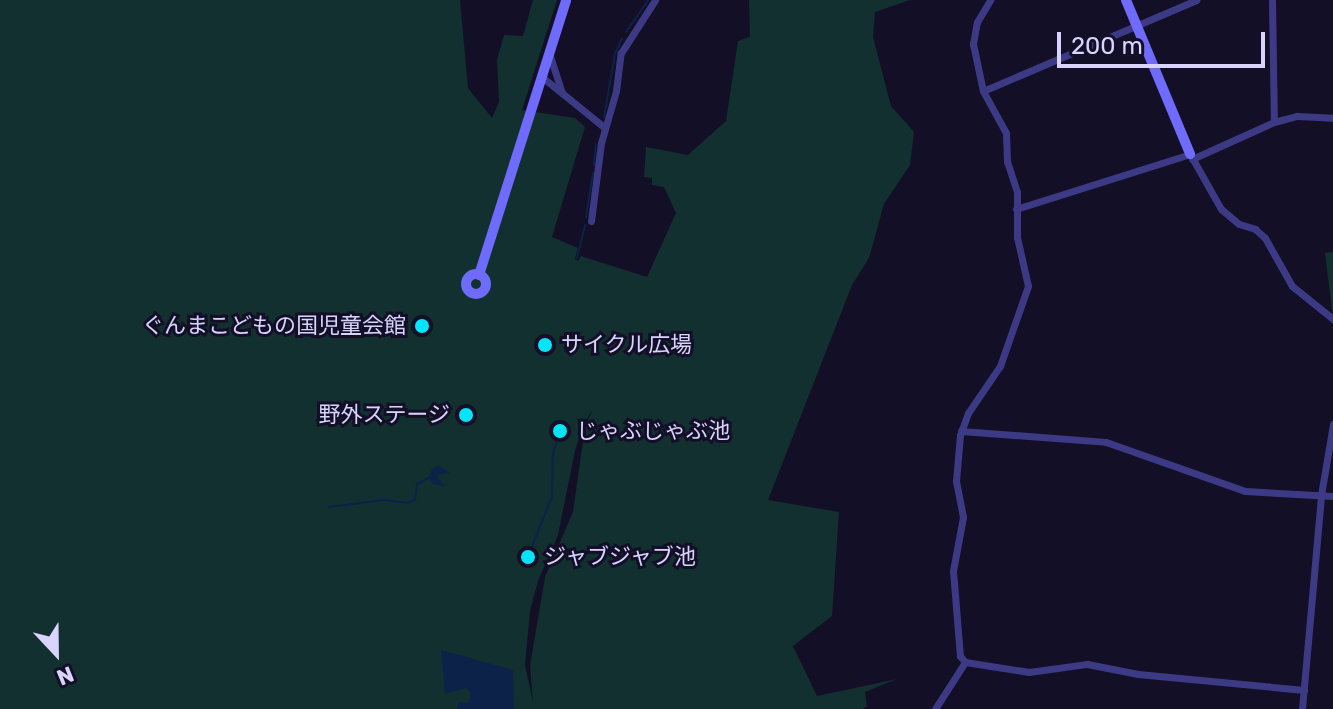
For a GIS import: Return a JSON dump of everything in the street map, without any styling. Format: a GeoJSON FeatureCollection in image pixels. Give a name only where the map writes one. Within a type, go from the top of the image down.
{"type":"FeatureCollection","features":[{"type":"Feature","properties":{"kind":"street"},"geometry":{"type":"LineString","coordinates":[[479,275],[566,0]]}},
{"type":"Feature","properties":{"kind":"street"},"geometry":{"type":"LineString","coordinates":[[591,221],[605,128],[616,91],[621,53],[655,0]]}},
{"type":"Feature","properties":{"kind":"street"},"geometry":{"type":"LineString","coordinates":[[990,0],[977,22],[973,37],[983,91],[1006,133],[1007,162],[1017,192],[1017,237],[1028,291],[1000,366],[961,431],[956,469],[963,517],[953,571],[960,656],[965,662],[1029,672],[1087,664],[1138,674],[1304,690]]}},
{"type":"Feature","properties":{"kind":"street"},"geometry":{"type":"LineString","coordinates":[[1126,0],[1191,156],[1221,209],[1239,224],[1255,229],[1265,238],[1292,286],[1333,319]]}},
{"type":"Feature","properties":{"kind":"street"},"geometry":{"type":"LineString","coordinates":[[983,91],[1196,0]]}},
{"type":"Feature","properties":{"kind":"street"},"geometry":{"type":"LineString","coordinates":[[1272,0],[1274,122]]}},
{"type":"Feature","properties":{"kind":"street"},"geometry":{"type":"LineString","coordinates":[[549,54],[562,93]]}},
{"type":"Feature","properties":{"kind":"street"},"geometry":{"type":"LineString","coordinates":[[542,77],[605,128]]}},
{"type":"Feature","properties":{"kind":"street"},"geometry":{"type":"LineString","coordinates":[[1016,209],[1191,156],[1274,122],[1297,116],[1333,118]]}},
{"type":"Feature","properties":{"kind":"street"},"geometry":{"type":"LineString","coordinates":[[1302,709],[1321,495],[1333,424]]}},
{"type":"Feature","properties":{"kind":"street"},"geometry":{"type":"LineString","coordinates":[[961,431],[1106,442],[1245,491],[1333,496]]}},
{"type":"Feature","properties":{"kind":"street"},"geometry":{"type":"LineString","coordinates":[[935,709],[965,662]]}},
{"type":"Feature","properties":{"kind":"green space"},"geometry":{"type":"Polygon","coordinates":[[[0,0],[460,0],[468,88],[492,118],[499,102],[497,60],[504,35],[523,36],[533,0],[557,0],[522,110],[575,118],[585,127],[552,237],[578,248],[575,259],[578,261],[581,256],[647,277],[676,213],[664,187],[652,185],[652,178],[644,177],[646,147],[688,155],[726,121],[738,41],[750,37],[749,0],[910,0],[875,12],[873,37],[891,106],[914,132],[910,165],[884,204],[869,258],[852,285],[768,500],[839,512],[832,616],[793,646],[817,696],[897,679],[865,692],[867,706],[863,709],[0,709],[0,0]],[[593,409],[583,425],[558,535],[538,581],[530,611],[525,665],[533,702],[530,666],[545,577],[573,512],[585,427],[593,409]]]}},
{"type":"Feature","properties":{"kind":"green space"},"geometry":{"type":"Polygon","coordinates":[[[1333,252],[1333,318],[1325,253],[1333,252]]]}},
{"type":"Feature","properties":{"kind":"water"},"geometry":{"type":"Polygon","coordinates":[[[438,465],[450,473],[437,475],[442,484],[445,483],[443,486],[433,484],[429,478],[432,469],[438,465]]]}},
{"type":"Feature","properties":{"kind":"water"},"geometry":{"type":"Polygon","coordinates":[[[441,650],[513,670],[514,709],[457,709],[459,702],[469,703],[471,693],[466,688],[445,694],[441,650]]]}},
{"type":"Feature","properties":{"kind":"waterway"},"geometry":{"type":"LineString","coordinates":[[626,32],[648,0]]}},
{"type":"Feature","properties":{"kind":"waterway"},"geometry":{"type":"LineString","coordinates":[[604,117],[615,54],[622,38]]}},
{"type":"Feature","properties":{"kind":"waterway"},"geometry":{"type":"LineString","coordinates":[[594,165],[596,144]]}},
{"type":"Feature","properties":{"kind":"waterway"},"geometry":{"type":"LineString","coordinates":[[586,217],[593,173]]}},
{"type":"Feature","properties":{"kind":"waterway"},"geometry":{"type":"LineString","coordinates":[[577,258],[585,225]]}},
{"type":"Feature","properties":{"kind":"waterway"},"geometry":{"type":"LineString","coordinates":[[530,551],[552,497],[553,454],[558,437]]}},
{"type":"Feature","properties":{"kind":"waterway"},"geometry":{"type":"LineString","coordinates":[[329,507],[384,500],[409,503],[415,499],[417,484],[430,477]]}},
{"type":"Feature","properties":{"kind":"place","name":"ぐんまこどもの国児童会館"},"geometry":{"type":"Point","coordinates":[422,326]}},
{"type":"Feature","properties":{"kind":"place","name":"サイクル広場"},"geometry":{"type":"Point","coordinates":[545,345]}},
{"type":"Feature","properties":{"kind":"place","name":"野外ステージ"},"geometry":{"type":"Point","coordinates":[466,415]}},
{"type":"Feature","properties":{"kind":"place","name":"じゃぶじゃぶ池"},"geometry":{"type":"Point","coordinates":[560,431]}},
{"type":"Feature","properties":{"kind":"place","name":"ジャブジャブ池"},"geometry":{"type":"Point","coordinates":[528,557]}}]}
